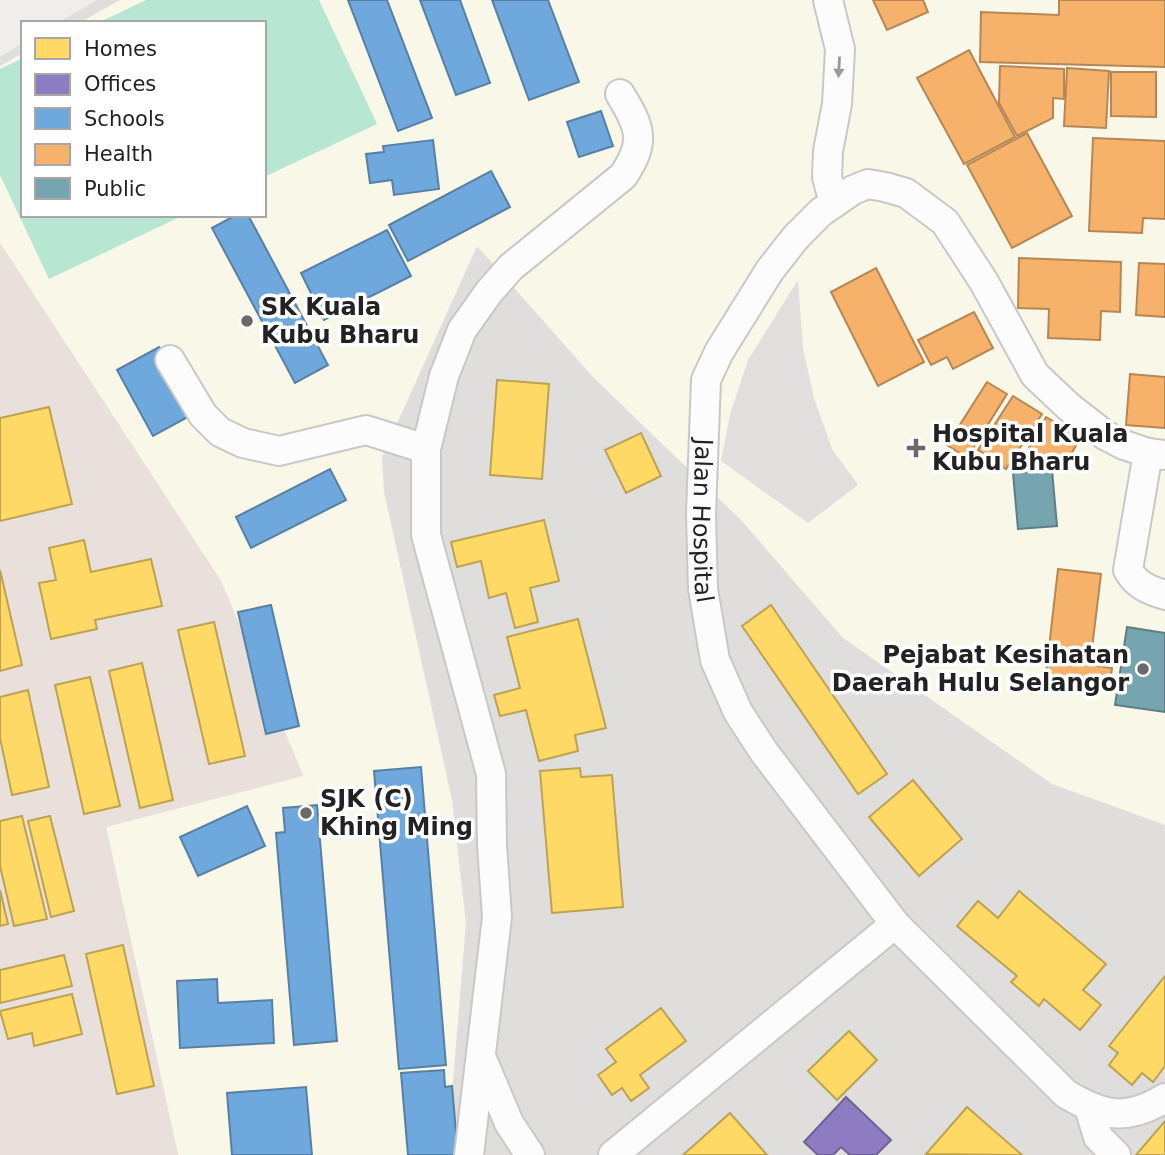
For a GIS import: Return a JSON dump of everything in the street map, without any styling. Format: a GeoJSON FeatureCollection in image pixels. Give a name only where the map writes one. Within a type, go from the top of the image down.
{"type":"FeatureCollection","features":[{"type":"Feature","properties":{"kind":"street"},"geometry":{"type":"LineString","coordinates":[[828,0],[840,49],[837,104],[828,151],[827,177],[834,202]]}},
{"type":"Feature","properties":{"kind":"street"},"geometry":{"type":"LineString","coordinates":[[469,1155],[497,917],[491,774],[426,535],[426,449],[444,376],[462,330],[489,292],[511,267],[623,176],[635,158],[640,135],[631,111],[620,94]]}},
{"type":"Feature","properties":{"kind":"street","name":"Jalan Hospital"},"geometry":{"type":"LineString","coordinates":[[1089,1107],[1066,1094],[895,925],[764,752],[738,712],[715,660],[703,589],[701,514],[706,380],[719,352],[770,270],[796,237],[834,202],[868,184],[906,193],[945,222],[984,282],[1035,375],[1069,407],[1105,435],[1124,445],[1156,454]]}},
{"type":"Feature","properties":{"kind":"street"},"geometry":{"type":"LineString","coordinates":[[170,360],[203,415],[220,432],[243,443],[279,451],[366,430],[426,449]]}},
{"type":"Feature","properties":{"kind":"street"},"geometry":{"type":"LineString","coordinates":[[1156,454],[1128,570],[1133,580],[1165,595]]}},
{"type":"Feature","properties":{"kind":"street"},"geometry":{"type":"LineString","coordinates":[[613,1155],[895,925]]}},
{"type":"Feature","properties":{"kind":"street"},"geometry":{"type":"LineString","coordinates":[[482,1059],[509,1122],[530,1155]]}},
{"type":"Feature","properties":{"kind":"street"},"geometry":{"type":"LineString","coordinates":[[1116,1155],[1098,1137],[1089,1107],[1126,1115],[1147,1109],[1165,1098]]}},
{"type":"Feature","properties":{"kind":"shaded area"},"geometry":{"type":"Polygon","coordinates":[[[97,0],[1165,0],[1165,1155],[0,1155],[0,57],[21,44],[21,217],[266,217],[266,21],[61,21],[97,0]]]}},
{"type":"Feature","properties":{"kind":"shaded area"},"geometry":{"type":"Polygon","coordinates":[[[120,0],[1165,0],[1165,825],[1052,784],[843,638],[742,521],[592,376],[477,246],[382,457],[384,492],[452,800],[466,923],[447,1155],[178,1155],[106,827],[303,775],[221,581],[0,243],[0,66],[21,54],[21,217],[266,217],[266,21],[83,21],[120,0]]]}},
{"type":"Feature","properties":{"kind":"shaded area"},"geometry":{"type":"Polygon","coordinates":[[[0,243],[221,581],[303,776],[106,827],[178,1155],[0,1155],[0,243]]]}},
{"type":"Feature","properties":{"kind":"shaded area"},"geometry":{"type":"Polygon","coordinates":[[[798,280],[803,348],[814,398],[832,449],[858,485],[808,523],[721,461],[730,415],[748,360],[798,280]]]}},
{"type":"Feature","properties":{"kind":"green space"},"geometry":{"type":"Polygon","coordinates":[[[146,0],[319,0],[377,124],[266,176],[266,21],[102,21],[146,0]]]}},
{"type":"Feature","properties":{"kind":"green space"},"geometry":{"type":"Polygon","coordinates":[[[21,59],[21,217],[180,217],[49,279],[0,175],[0,69],[21,59]]]}},
{"type":"Feature","properties":{"kind":"building: Homes"},"geometry":{"type":"Polygon","coordinates":[[[497,380],[549,384],[542,479],[490,475],[497,380]]]}},
{"type":"Feature","properties":{"kind":"building: Homes"},"geometry":{"type":"Polygon","coordinates":[[[49,407],[72,504],[0,521],[0,418],[49,407]]]}},
{"type":"Feature","properties":{"kind":"building: Homes"},"geometry":{"type":"Polygon","coordinates":[[[641,433],[661,476],[626,493],[605,450],[641,433]]]}},
{"type":"Feature","properties":{"kind":"building: Homes"},"geometry":{"type":"Polygon","coordinates":[[[544,520],[559,581],[530,588],[538,622],[515,628],[506,593],[489,598],[481,561],[457,567],[451,542],[544,520]]]}},
{"type":"Feature","properties":{"kind":"building: Homes"},"geometry":{"type":"Polygon","coordinates":[[[84,540],[91,572],[151,559],[162,606],[95,620],[97,629],[51,639],[39,583],[56,580],[49,548],[84,540]]]}},
{"type":"Feature","properties":{"kind":"building: Homes"},"geometry":{"type":"Polygon","coordinates":[[[0,570],[22,665],[0,671],[0,570]]]}},
{"type":"Feature","properties":{"kind":"building: Homes"},"geometry":{"type":"Polygon","coordinates":[[[771,605],[887,774],[858,794],[742,626],[771,605]]]}},
{"type":"Feature","properties":{"kind":"building: Homes"},"geometry":{"type":"Polygon","coordinates":[[[578,619],[606,728],[575,735],[578,751],[539,761],[526,710],[500,716],[494,695],[520,688],[507,637],[578,619]]]}},
{"type":"Feature","properties":{"kind":"building: Homes"},"geometry":{"type":"Polygon","coordinates":[[[214,622],[245,756],[209,764],[178,630],[214,622]]]}},
{"type":"Feature","properties":{"kind":"building: Homes"},"geometry":{"type":"Polygon","coordinates":[[[142,663],[173,800],[140,808],[109,671],[142,663]]]}},
{"type":"Feature","properties":{"kind":"building: Homes"},"geometry":{"type":"Polygon","coordinates":[[[90,677],[120,806],[84,814],[55,685],[90,677]]]}},
{"type":"Feature","properties":{"kind":"building: Homes"},"geometry":{"type":"Polygon","coordinates":[[[28,690],[49,787],[12,795],[0,738],[0,697],[28,690]]]}},
{"type":"Feature","properties":{"kind":"building: Homes"},"geometry":{"type":"Polygon","coordinates":[[[580,768],[581,777],[612,775],[623,907],[552,913],[540,771],[580,768]]]}},
{"type":"Feature","properties":{"kind":"building: Homes"},"geometry":{"type":"Polygon","coordinates":[[[913,780],[962,839],[919,876],[869,817],[913,780]]]}},
{"type":"Feature","properties":{"kind":"building: Homes"},"geometry":{"type":"Polygon","coordinates":[[[22,816],[47,919],[14,926],[0,866],[0,821],[22,816]]]}},
{"type":"Feature","properties":{"kind":"building: Homes"},"geometry":{"type":"Polygon","coordinates":[[[50,816],[74,911],[51,917],[28,821],[50,816]]]}},
{"type":"Feature","properties":{"kind":"building: Homes"},"geometry":{"type":"Polygon","coordinates":[[[0,890],[8,924],[0,926],[0,890]]]}},
{"type":"Feature","properties":{"kind":"building: Homes"},"geometry":{"type":"Polygon","coordinates":[[[1019,891],[1106,964],[1083,990],[1101,1005],[1080,1030],[1044,999],[1039,1006],[1011,982],[1017,976],[957,926],[978,901],[998,918],[1019,891]]]}},
{"type":"Feature","properties":{"kind":"building: Homes"},"geometry":{"type":"Polygon","coordinates":[[[123,945],[154,1086],[117,1094],[86,954],[123,945]]]}},
{"type":"Feature","properties":{"kind":"building: Homes"},"geometry":{"type":"Polygon","coordinates":[[[64,955],[72,986],[0,1003],[0,970],[64,955]]]}},
{"type":"Feature","properties":{"kind":"building: Homes"},"geometry":{"type":"Polygon","coordinates":[[[1165,976],[1165,1066],[1153,1082],[1142,1073],[1132,1085],[1109,1065],[1118,1053],[1109,1046],[1165,976]]]}},
{"type":"Feature","properties":{"kind":"building: Homes"},"geometry":{"type":"Polygon","coordinates":[[[72,994],[82,1034],[34,1046],[32,1033],[8,1039],[0,1011],[72,994]]]}},
{"type":"Feature","properties":{"kind":"building: Homes"},"geometry":{"type":"Polygon","coordinates":[[[661,1008],[686,1041],[640,1075],[649,1088],[631,1101],[622,1088],[612,1095],[598,1075],[616,1062],[606,1049],[661,1008]]]}},
{"type":"Feature","properties":{"kind":"building: Homes"},"geometry":{"type":"Polygon","coordinates":[[[849,1031],[877,1060],[837,1100],[808,1071],[849,1031]]]}},
{"type":"Feature","properties":{"kind":"building: Homes"},"geometry":{"type":"Polygon","coordinates":[[[967,1107],[1022,1155],[926,1154],[967,1107]]]}},
{"type":"Feature","properties":{"kind":"building: Homes"},"geometry":{"type":"Polygon","coordinates":[[[730,1113],[767,1155],[683,1155],[730,1113]]]}},
{"type":"Feature","properties":{"kind":"building: Homes"},"geometry":{"type":"Polygon","coordinates":[[[1165,1121],[1165,1155],[1136,1155],[1165,1121]]]}},
{"type":"Feature","properties":{"kind":"building: Offices"},"geometry":{"type":"Polygon","coordinates":[[[846,1097],[891,1140],[876,1155],[850,1155],[841,1147],[833,1155],[818,1155],[804,1142],[846,1097]]]}},
{"type":"Feature","properties":{"kind":"building: Schools"},"geometry":{"type":"Polygon","coordinates":[[[348,0],[387,0],[432,118],[398,131],[348,0]]]}},
{"type":"Feature","properties":{"kind":"building: Schools"},"geometry":{"type":"Polygon","coordinates":[[[420,0],[460,0],[490,83],[456,95],[420,0]]]}},
{"type":"Feature","properties":{"kind":"building: Schools"},"geometry":{"type":"Polygon","coordinates":[[[492,0],[548,0],[579,82],[529,100],[492,0]]]}},
{"type":"Feature","properties":{"kind":"building: Schools"},"geometry":{"type":"Polygon","coordinates":[[[601,111],[613,146],[579,157],[567,122],[601,111]]]}},
{"type":"Feature","properties":{"kind":"building: Schools"},"geometry":{"type":"Polygon","coordinates":[[[433,140],[439,189],[394,195],[392,180],[370,183],[366,154],[384,152],[383,146],[433,140]]]}},
{"type":"Feature","properties":{"kind":"building: Schools"},"geometry":{"type":"Polygon","coordinates":[[[491,171],[510,207],[408,261],[389,225],[491,171]]]}},
{"type":"Feature","properties":{"kind":"building: Schools"},"geometry":{"type":"Polygon","coordinates":[[[232,217],[249,217],[328,365],[295,383],[212,228],[232,217]]]}},
{"type":"Feature","properties":{"kind":"building: Schools"},"geometry":{"type":"Polygon","coordinates":[[[387,230],[411,276],[324,320],[301,273],[387,230]]]}},
{"type":"Feature","properties":{"kind":"building: Schools"},"geometry":{"type":"Polygon","coordinates":[[[159,347],[195,413],[153,436],[117,370],[159,347]]]}},
{"type":"Feature","properties":{"kind":"building: Schools"},"geometry":{"type":"Polygon","coordinates":[[[330,469],[346,500],[251,548],[236,517],[330,469]]]}},
{"type":"Feature","properties":{"kind":"building: Schools"},"geometry":{"type":"Polygon","coordinates":[[[271,605],[299,726],[266,734],[238,612],[271,605]]]}},
{"type":"Feature","properties":{"kind":"building: Schools"},"geometry":{"type":"Polygon","coordinates":[[[421,767],[446,1065],[399,1069],[374,771],[421,767]]]}},
{"type":"Feature","properties":{"kind":"building: Schools"},"geometry":{"type":"Polygon","coordinates":[[[317,805],[337,1041],[294,1045],[276,833],[285,832],[283,808],[317,805]]]}},
{"type":"Feature","properties":{"kind":"building: Schools"},"geometry":{"type":"Polygon","coordinates":[[[247,806],[265,846],[198,876],[180,837],[247,806]]]}},
{"type":"Feature","properties":{"kind":"building: Schools"},"geometry":{"type":"Polygon","coordinates":[[[217,979],[218,1003],[272,1000],[274,1043],[180,1048],[177,981],[217,979]]]}},
{"type":"Feature","properties":{"kind":"building: Schools"},"geometry":{"type":"Polygon","coordinates":[[[444,1070],[445,1087],[452,1086],[458,1155],[408,1155],[401,1073],[444,1070]]]}},
{"type":"Feature","properties":{"kind":"building: Schools"},"geometry":{"type":"Polygon","coordinates":[[[306,1087],[312,1155],[232,1155],[227,1093],[306,1087]]]}},
{"type":"Feature","properties":{"kind":"building: Health"},"geometry":{"type":"Polygon","coordinates":[[[873,0],[923,0],[928,12],[887,30],[873,0]]]}},
{"type":"Feature","properties":{"kind":"building: Health"},"geometry":{"type":"Polygon","coordinates":[[[1059,0],[1165,0],[1165,67],[980,62],[981,12],[1059,15],[1059,0]]]}},
{"type":"Feature","properties":{"kind":"building: Health"},"geometry":{"type":"Polygon","coordinates":[[[969,50],[1015,137],[964,164],[917,78],[969,50]]]}},
{"type":"Feature","properties":{"kind":"building: Health"},"geometry":{"type":"Polygon","coordinates":[[[1000,66],[1064,69],[1064,99],[1053,98],[1053,118],[1017,136],[999,103],[1000,66]]]}},
{"type":"Feature","properties":{"kind":"building: Health"},"geometry":{"type":"Polygon","coordinates":[[[1067,68],[1109,71],[1106,128],[1064,126],[1067,68]]]}},
{"type":"Feature","properties":{"kind":"building: Health"},"geometry":{"type":"Polygon","coordinates":[[[1111,72],[1156,72],[1156,117],[1111,116],[1111,72]]]}},
{"type":"Feature","properties":{"kind":"building: Health"},"geometry":{"type":"Polygon","coordinates":[[[1027,133],[1072,216],[1012,248],[967,165],[1027,133]]]}},
{"type":"Feature","properties":{"kind":"building: Health"},"geometry":{"type":"Polygon","coordinates":[[[1093,138],[1165,141],[1165,219],[1143,218],[1142,233],[1089,231],[1093,138]]]}},
{"type":"Feature","properties":{"kind":"building: Health"},"geometry":{"type":"Polygon","coordinates":[[[1019,258],[1121,262],[1120,312],[1101,311],[1100,340],[1048,338],[1049,309],[1018,308],[1019,258]]]}},
{"type":"Feature","properties":{"kind":"building: Health"},"geometry":{"type":"Polygon","coordinates":[[[1139,263],[1165,264],[1165,317],[1136,315],[1139,263]]]}},
{"type":"Feature","properties":{"kind":"building: Health"},"geometry":{"type":"Polygon","coordinates":[[[876,268],[924,362],[878,386],[831,292],[876,268]]]}},
{"type":"Feature","properties":{"kind":"building: Health"},"geometry":{"type":"Polygon","coordinates":[[[974,312],[993,348],[953,369],[947,357],[931,365],[918,340],[974,312]]]}},
{"type":"Feature","properties":{"kind":"building: Health"},"geometry":{"type":"Polygon","coordinates":[[[1130,374],[1165,377],[1165,428],[1126,425],[1130,374]]]}},
{"type":"Feature","properties":{"kind":"building: Health"},"geometry":{"type":"Polygon","coordinates":[[[987,382],[1007,394],[967,458],[947,445],[987,382]]]}},
{"type":"Feature","properties":{"kind":"building: Health"},"geometry":{"type":"Polygon","coordinates":[[[1013,396],[1042,414],[1006,469],[978,450],[1013,396]]]}},
{"type":"Feature","properties":{"kind":"building: Health"},"geometry":{"type":"Polygon","coordinates":[[[1046,417],[1081,437],[1063,468],[1029,448],[1046,417]]]}},
{"type":"Feature","properties":{"kind":"building: Health"},"geometry":{"type":"Polygon","coordinates":[[[1058,569],[1101,574],[1090,665],[1112,668],[1109,689],[1045,682],[1058,569]]]}},
{"type":"Feature","properties":{"kind":"building: Public"},"geometry":{"type":"Polygon","coordinates":[[[1052,470],[1057,526],[1018,529],[1013,473],[1052,470]]]}},
{"type":"Feature","properties":{"kind":"building: Public","name":"Pejabat Kesihatan Daerah Hulu Selangor"},"geometry":{"type":"Polygon","coordinates":[[[1127,627],[1165,633],[1165,712],[1115,705],[1127,627]]]}},
{"type":"Feature","properties":{"kind":"place","name":"SK Kuala Kubu Bharu"},"geometry":{"type":"Point","coordinates":[247,321]}},
{"type":"Feature","properties":{"kind":"place","name":"Hospital Kuala Kubu Bharu"},"geometry":{"type":"Point","coordinates":[916,448]}},
{"type":"Feature","properties":{"kind":"place","name":"Pejabat Kesihatan Daerah Hulu Selangor"},"geometry":{"type":"Point","coordinates":[1143,669]}},
{"type":"Feature","properties":{"kind":"place","name":"SJK (C) Khing Ming"},"geometry":{"type":"Point","coordinates":[306,813]}}]}
